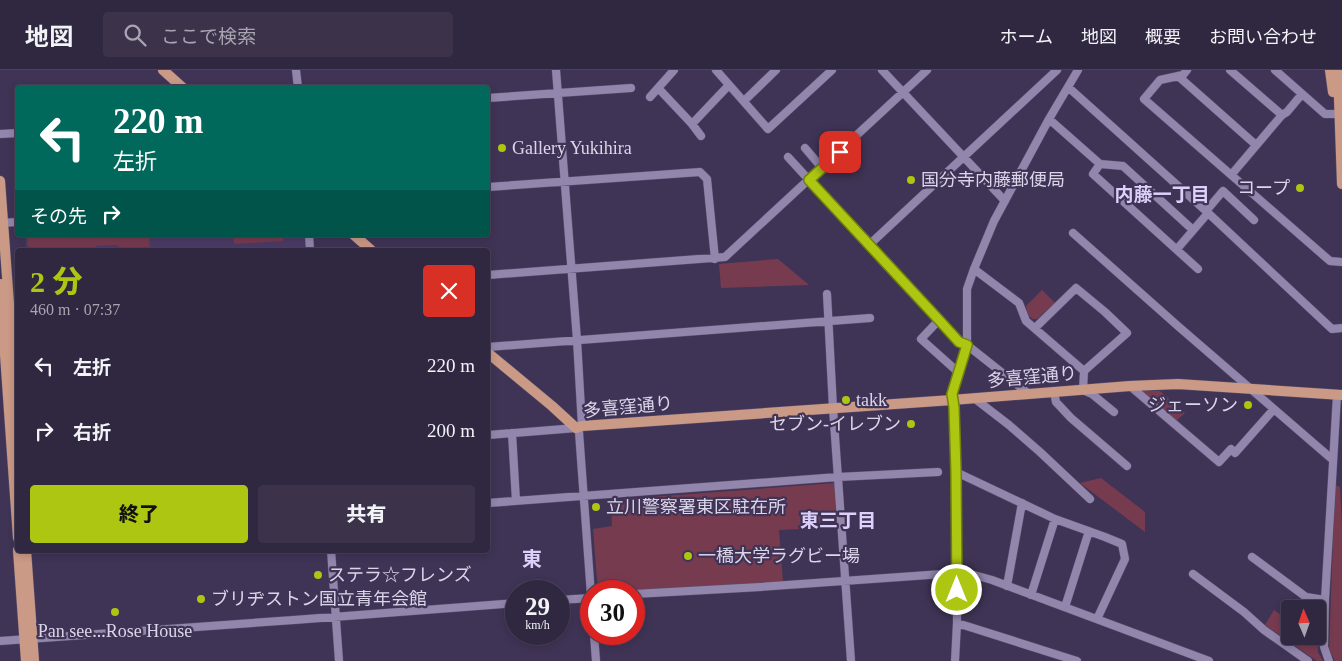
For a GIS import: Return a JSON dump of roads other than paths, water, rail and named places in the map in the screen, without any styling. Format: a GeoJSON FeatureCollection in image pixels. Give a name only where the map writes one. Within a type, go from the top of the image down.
{"type":"FeatureCollection","features":[{"type":"Feature","properties":{"kind":"main road"},"geometry":{"type":"LineString","coordinates":[[163,70],[180,85]]}},
{"type":"Feature","properties":{"kind":"main road"},"geometry":{"type":"LineString","coordinates":[[1330,70],[1339,114]]}},
{"type":"Feature","properties":{"kind":"main road"},"geometry":{"type":"LineString","coordinates":[[1338,70],[1342,184]]}},
{"type":"Feature","properties":{"kind":"main road"},"geometry":{"type":"LineString","coordinates":[[0,181],[15,389]]}},
{"type":"Feature","properties":{"kind":"main road"},"geometry":{"type":"LineString","coordinates":[[356,237],[369,248]]}},
{"type":"Feature","properties":{"kind":"main road"},"geometry":{"type":"LineString","coordinates":[[0,284],[15,508]]}},
{"type":"Feature","properties":{"kind":"main road"},"geometry":{"type":"LineString","coordinates":[[490,354],[579,427]]}},
{"type":"Feature","properties":{"kind":"main road","name":"多喜窪通り"},"geometry":{"type":"LineString","coordinates":[[579,427],[1130,386],[1178,384],[1339,395]]}},
{"type":"Feature","properties":{"kind":"main road"},"geometry":{"type":"LineString","coordinates":[[18,553],[28,639],[34,661]]}},
{"type":"Feature","properties":{"kind":"main road"},"geometry":{"type":"LineString","coordinates":[[26,553],[28,639],[26,661]]}},
{"type":"Feature","properties":{"kind":"street"},"geometry":{"type":"LineString","coordinates":[[296,70],[298,85]]}},
{"type":"Feature","properties":{"kind":"street"},"geometry":{"type":"LineString","coordinates":[[556,70],[577,340],[579,433],[590,580]]}},
{"type":"Feature","properties":{"kind":"street"},"geometry":{"type":"LineString","coordinates":[[650,98],[674,70]]}},
{"type":"Feature","properties":{"kind":"street"},"geometry":{"type":"LineString","coordinates":[[716,70],[768,129],[832,70]]}},
{"type":"Feature","properties":{"kind":"street"},"geometry":{"type":"LineString","coordinates":[[744,101],[776,70]]}},
{"type":"Feature","properties":{"kind":"street"},"geometry":{"type":"LineString","coordinates":[[882,70],[1005,201]]}},
{"type":"Feature","properties":{"kind":"street"},"geometry":{"type":"LineString","coordinates":[[490,275],[725,258],[927,70]]}},
{"type":"Feature","properties":{"kind":"street"},"geometry":{"type":"LineString","coordinates":[[869,245],[1057,70]]}},
{"type":"Feature","properties":{"kind":"street"},"geometry":{"type":"LineString","coordinates":[[955,661],[957,623],[956,472],[952,394],[967,345],[967,289],[994,221],[1049,119],[1078,70]]}},
{"type":"Feature","properties":{"kind":"street"},"geometry":{"type":"LineString","coordinates":[[1187,70],[1183,75],[1160,80],[1144,99],[1330,261],[1342,262]]}},
{"type":"Feature","properties":{"kind":"street"},"geometry":{"type":"LineString","coordinates":[[1230,70],[1282,115]]}},
{"type":"Feature","properties":{"kind":"street"},"geometry":{"type":"LineString","coordinates":[[1275,70],[1324,114],[1339,114]]}},
{"type":"Feature","properties":{"kind":"street"},"geometry":{"type":"LineString","coordinates":[[1178,76],[1256,145]]}},
{"type":"Feature","properties":{"kind":"street"},"geometry":{"type":"LineString","coordinates":[[692,124],[729,85]]}},
{"type":"Feature","properties":{"kind":"street"},"geometry":{"type":"LineString","coordinates":[[1068,87],[1207,212],[1332,329],[1342,328]]}},
{"type":"Feature","properties":{"kind":"street"},"geometry":{"type":"LineString","coordinates":[[490,98],[631,88]]}},
{"type":"Feature","properties":{"kind":"street"},"geometry":{"type":"LineString","coordinates":[[658,89],[701,136]]}},
{"type":"Feature","properties":{"kind":"street"},"geometry":{"type":"LineString","coordinates":[[1232,174],[1302,94]]}},
{"type":"Feature","properties":{"kind":"street"},"geometry":{"type":"LineString","coordinates":[[1049,119],[1100,164],[1123,166],[1194,230]]}},
{"type":"Feature","properties":{"kind":"street"},"geometry":{"type":"LineString","coordinates":[[0,134],[15,133]]}},
{"type":"Feature","properties":{"kind":"street"},"geometry":{"type":"LineString","coordinates":[[805,148],[822,168]]}},
{"type":"Feature","properties":{"kind":"street"},"geometry":{"type":"LineString","coordinates":[[788,158],[959,342],[967,345],[1029,394]]}},
{"type":"Feature","properties":{"kind":"street"},"geometry":{"type":"LineString","coordinates":[[1100,164],[1094,174],[1198,268]]}},
{"type":"Feature","properties":{"kind":"street"},"geometry":{"type":"LineString","coordinates":[[490,187],[700,172],[707,179],[715,259]]}},
{"type":"Feature","properties":{"kind":"street"},"geometry":{"type":"LineString","coordinates":[[1176,249],[1194,230],[1223,191],[1254,220]]}},
{"type":"Feature","properties":{"kind":"street"},"geometry":{"type":"LineString","coordinates":[[2,223],[15,222]]}},
{"type":"Feature","properties":{"kind":"street"},"geometry":{"type":"LineString","coordinates":[[1072,232],[1333,460]]}},
{"type":"Feature","properties":{"kind":"street"},"geometry":{"type":"LineString","coordinates":[[974,269],[1019,302],[1026,321],[1084,371]]}},
{"type":"Feature","properties":{"kind":"street"},"geometry":{"type":"LineString","coordinates":[[1035,328],[1076,288],[1127,333],[1084,371],[1083,390],[1092,394],[1114,412]]}},
{"type":"Feature","properties":{"kind":"street"},"geometry":{"type":"LineString","coordinates":[[827,294],[851,661]]}},
{"type":"Feature","properties":{"kind":"street"},"geometry":{"type":"LineString","coordinates":[[490,347],[870,318]]}},
{"type":"Feature","properties":{"kind":"street"},"geometry":{"type":"LineString","coordinates":[[939,320],[921,338],[958,372]]}},
{"type":"Feature","properties":{"kind":"street"},"geometry":{"type":"LineString","coordinates":[[1130,386],[1219,462],[1231,449],[1235,453],[1274,409]]}},
{"type":"Feature","properties":{"kind":"street"},"geometry":{"type":"LineString","coordinates":[[1054,392],[1056,402],[1071,418],[1127,466]]}},
{"type":"Feature","properties":{"kind":"street"},"geometry":{"type":"LineString","coordinates":[[1252,557],[1306,597],[1325,600],[1333,460],[1339,395]]}},
{"type":"Feature","properties":{"kind":"street"},"geometry":{"type":"LineString","coordinates":[[974,398],[1009,425],[1090,499]]}},
{"type":"Feature","properties":{"kind":"street"},"geometry":{"type":"LineString","coordinates":[[490,434],[579,427]]}},
{"type":"Feature","properties":{"kind":"street"},"geometry":{"type":"LineString","coordinates":[[512,433],[516,501]]}},
{"type":"Feature","properties":{"kind":"street"},"geometry":{"type":"LineString","coordinates":[[490,503],[838,477],[938,472]]}},
{"type":"Feature","properties":{"kind":"street"},"geometry":{"type":"LineString","coordinates":[[956,472],[1055,519],[1122,544],[1125,559],[1096,619]]}},
{"type":"Feature","properties":{"kind":"street"},"geometry":{"type":"LineString","coordinates":[[1007,586],[1022,504]]}},
{"type":"Feature","properties":{"kind":"street"},"geometry":{"type":"LineString","coordinates":[[1031,595],[1055,519]]}},
{"type":"Feature","properties":{"kind":"street"},"geometry":{"type":"LineString","coordinates":[[1065,607],[1089,531]]}},
{"type":"Feature","properties":{"kind":"street"},"geometry":{"type":"LineString","coordinates":[[331,553],[339,661]]}},
{"type":"Feature","properties":{"kind":"street"},"geometry":{"type":"LineString","coordinates":[[645,593],[957,573],[974,575],[1207,660]]}},
{"type":"Feature","properties":{"kind":"street"},"geometry":{"type":"LineString","coordinates":[[1193,574],[1244,612],[1277,640],[1308,661]]}},
{"type":"Feature","properties":{"kind":"street"},"geometry":{"type":"LineString","coordinates":[[0,640],[505,604]]}},
{"type":"Feature","properties":{"kind":"street"},"geometry":{"type":"LineString","coordinates":[[957,623],[1077,661]]}},
{"type":"Feature","properties":{"kind":"street"},"geometry":{"type":"LineString","coordinates":[[595,645],[596,661]]}},
{"type":"Feature","properties":{"kind":"street"},"geometry":{"type":"LineString","coordinates":[[1324,645],[1328,661]]}},
{"type":"Feature","properties":{"kind":"place","name":"Gallery Yukihira"},"geometry":{"type":"Point","coordinates":[502,148]}},
{"type":"Feature","properties":{"kind":"place","name":"国分寺内藤郵便局"},"geometry":{"type":"Point","coordinates":[911,180]}},
{"type":"Feature","properties":{"kind":"place","name":"コープ"},"geometry":{"type":"Point","coordinates":[1300,188]}},
{"type":"Feature","properties":{"kind":"place","name":"takk"},"geometry":{"type":"Point","coordinates":[846,400]}},
{"type":"Feature","properties":{"kind":"place","name":"ジェーソン"},"geometry":{"type":"Point","coordinates":[1248,405]}},
{"type":"Feature","properties":{"kind":"place","name":"セブン-イレブン"},"geometry":{"type":"Point","coordinates":[911,424]}},
{"type":"Feature","properties":{"kind":"place","name":"立川警察署東区駐在所"},"geometry":{"type":"Point","coordinates":[596,507]}},
{"type":"Feature","properties":{"kind":"place","name":"一橋大学ラグビー場"},"geometry":{"type":"Point","coordinates":[688,556]}},
{"type":"Feature","properties":{"kind":"place","name":"ステラ☆フレンズ"},"geometry":{"type":"Point","coordinates":[318,575]}},
{"type":"Feature","properties":{"kind":"place","name":"ブリヂストン国立青年会館"},"geometry":{"type":"Point","coordinates":[201,599]}},
{"type":"Feature","properties":{"kind":"place","name":"Pan see...Rose House"},"geometry":{"type":"Point","coordinates":[115,612]}},
{"type":"Feature","properties":{"kind":"district","name":"内藤一丁目"},"geometry":{"type":"Point","coordinates":[1162,194]}},
{"type":"Feature","properties":{"kind":"district","name":"東三丁目"},"geometry":{"type":"Point","coordinates":[838,520]}},
{"type":"Feature","properties":{"kind":"district","name":"東"},"geometry":{"type":"Point","coordinates":[532,559]}}]}
